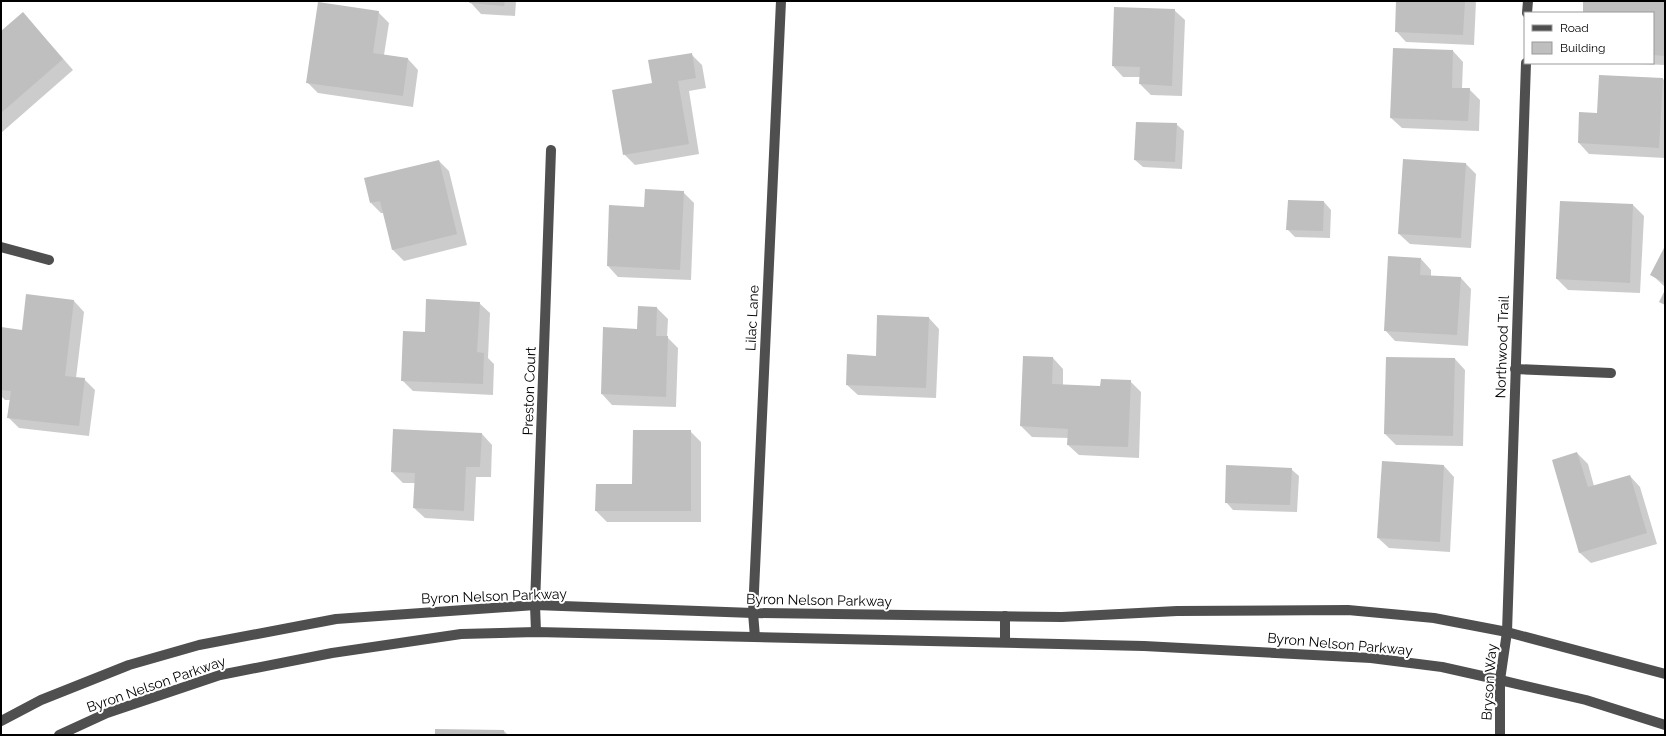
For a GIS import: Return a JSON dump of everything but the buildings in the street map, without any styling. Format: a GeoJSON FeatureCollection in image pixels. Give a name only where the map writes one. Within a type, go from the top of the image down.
{"type":"FeatureCollection","features":[{"type":"Feature","properties":{"kind":"street","name":"Lilac Lane"},"geometry":{"type":"LineString","coordinates":[[755,637],[753,613],[781,1]]}},
{"type":"Feature","properties":{"kind":"street"},"geometry":{"type":"LineString","coordinates":[[1527,12],[1528,1]]}},
{"type":"Feature","properties":{"kind":"street","name":"Northwood Trail"},"geometry":{"type":"LineString","coordinates":[[1507,632],[1526,64]]}},
{"type":"Feature","properties":{"kind":"street","name":"Preston Court"},"geometry":{"type":"LineString","coordinates":[[536,632],[535,605],[551,150]]}},
{"type":"Feature","properties":{"kind":"street"},"geometry":{"type":"LineString","coordinates":[[1,247],[49,260]]}},
{"type":"Feature","properties":{"kind":"street"},"geometry":{"type":"LineString","coordinates":[[1515,369],[1611,373]]}},
{"type":"Feature","properties":{"kind":"street","name":"Byron Nelson Parkway"},"geometry":{"type":"LineString","coordinates":[[1,720],[41,700],[129,665],[199,646],[336,619],[535,605],[753,613],[1062,617],[1193,611],[1348,610],[1434,618],[1507,632],[1665,674]]}},
{"type":"Feature","properties":{"kind":"street"},"geometry":{"type":"LineString","coordinates":[[1005,616],[1005,642]]}},
{"type":"Feature","properties":{"kind":"street","name":"Byron Nelson Parkway"},"geometry":{"type":"LineString","coordinates":[[59,735],[107,713],[220,675],[332,653],[461,634],[536,632],[1144,646],[1371,658],[1442,667],[1500,680],[1586,700],[1665,726]]}},
{"type":"Feature","properties":{"kind":"street","name":"Bryson Way"},"geometry":{"type":"LineString","coordinates":[[1500,735],[1500,680],[1507,632]]}}]}
